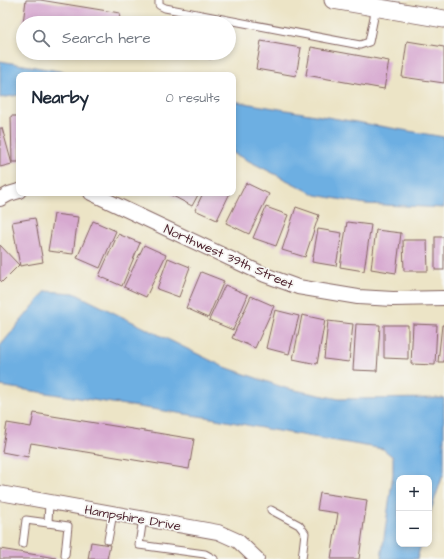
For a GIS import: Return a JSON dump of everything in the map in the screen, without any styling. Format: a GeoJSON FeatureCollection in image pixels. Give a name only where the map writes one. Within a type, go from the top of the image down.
{"type":"FeatureCollection","features":[{"type":"Feature","properties":{"kind":"street"},"geometry":{"type":"LineString","coordinates":[[333,0],[444,19]]}},
{"type":"Feature","properties":{"kind":"street"},"geometry":{"type":"LineString","coordinates":[[0,199],[16,192]]}},
{"type":"Feature","properties":{"kind":"street","name":"Northwest 39th Street"},"geometry":{"type":"LineString","coordinates":[[97,196],[265,275],[298,287],[358,297],[393,299],[444,298]]}},
{"type":"Feature","properties":{"kind":"street","name":"Hampshire Drive"},"geometry":{"type":"LineString","coordinates":[[0,493],[218,532],[238,541],[257,559]]}},
{"type":"Feature","properties":{"kind":"lane"},"geometry":{"type":"LineString","coordinates":[[159,0],[159,5],[165,8],[207,16]]}},
{"type":"Feature","properties":{"kind":"lane"},"geometry":{"type":"LineString","coordinates":[[236,21],[360,45],[369,42],[376,8]]}},
{"type":"Feature","properties":{"kind":"lane"},"geometry":{"type":"LineString","coordinates":[[48,522],[49,502]]}},
{"type":"Feature","properties":{"kind":"lane"},"geometry":{"type":"LineString","coordinates":[[271,510],[299,525],[305,533],[302,559]]}},
{"type":"Feature","properties":{"kind":"lane"},"geometry":{"type":"LineString","coordinates":[[108,540],[113,513]]}},
{"type":"Feature","properties":{"kind":"lane"},"geometry":{"type":"LineString","coordinates":[[143,518],[140,545],[205,554],[214,559]]}},
{"type":"Feature","properties":{"kind":"lane"},"geometry":{"type":"LineString","coordinates":[[23,544],[26,520],[68,526],[65,555]]}},
{"type":"Feature","properties":{"kind":"water"},"geometry":{"type":"Polygon","coordinates":[[[0,61],[64,72],[16,72],[16,95],[0,98],[0,61]]]}},
{"type":"Feature","properties":{"kind":"water"},"geometry":{"type":"Polygon","coordinates":[[[236,102],[444,137],[444,208],[365,204],[316,195],[236,155],[236,102]]]}},
{"type":"Feature","properties":{"kind":"water"},"geometry":{"type":"Polygon","coordinates":[[[46,291],[74,293],[222,366],[285,388],[339,399],[444,398],[444,472],[432,507],[432,475],[396,475],[396,547],[420,547],[417,559],[381,559],[393,474],[393,457],[383,449],[211,418],[0,386],[0,346],[46,291]]]}},
{"type":"Feature","properties":{"kind":"building"},"geometry":{"type":"Polygon","coordinates":[[[26,0],[40,0],[120,13],[120,16],[24,16],[26,0]]]}},
{"type":"Feature","properties":{"kind":"building"},"geometry":{"type":"Polygon","coordinates":[[[261,41],[301,48],[296,76],[256,69],[261,41]]]}},
{"type":"Feature","properties":{"kind":"building"},"geometry":{"type":"Polygon","coordinates":[[[407,41],[444,47],[444,83],[402,77],[407,41]]]}},
{"type":"Feature","properties":{"kind":"building"},"geometry":{"type":"Polygon","coordinates":[[[311,47],[389,61],[384,89],[306,75],[311,47]]]}},
{"type":"Feature","properties":{"kind":"building"},"geometry":{"type":"Polygon","coordinates":[[[11,116],[16,116],[16,162],[12,162],[11,116]]]}},
{"type":"Feature","properties":{"kind":"building"},"geometry":{"type":"Polygon","coordinates":[[[0,128],[2,128],[12,164],[0,167],[0,128]]]}},
{"type":"Feature","properties":{"kind":"building"},"geometry":{"type":"Polygon","coordinates":[[[246,183],[269,194],[249,234],[226,223],[246,183]]]}},
{"type":"Feature","properties":{"kind":"building"},"geometry":{"type":"Polygon","coordinates":[[[173,196],[197,196],[192,206],[173,196]]]}},
{"type":"Feature","properties":{"kind":"building"},"geometry":{"type":"Polygon","coordinates":[[[202,196],[229,196],[217,220],[195,210],[202,196]]]}},
{"type":"Feature","properties":{"kind":"building"},"geometry":{"type":"Polygon","coordinates":[[[266,207],[288,215],[276,246],[253,238],[266,207]]]}},
{"type":"Feature","properties":{"kind":"building"},"geometry":{"type":"Polygon","coordinates":[[[296,207],[319,215],[305,257],[282,250],[296,207]]]}},
{"type":"Feature","properties":{"kind":"building"},"geometry":{"type":"Polygon","coordinates":[[[54,214],[78,217],[73,254],[48,251],[54,214]]]}},
{"type":"Feature","properties":{"kind":"building"},"geometry":{"type":"Polygon","coordinates":[[[35,218],[43,262],[20,266],[12,222],[35,218]]]}},
{"type":"Feature","properties":{"kind":"building"},"geometry":{"type":"Polygon","coordinates":[[[93,221],[116,231],[100,268],[77,258],[93,221]]]}},
{"type":"Feature","properties":{"kind":"building"},"geometry":{"type":"Polygon","coordinates":[[[347,222],[371,225],[364,271],[340,267],[347,222]]]}},
{"type":"Feature","properties":{"kind":"building"},"geometry":{"type":"Polygon","coordinates":[[[318,229],[342,233],[336,266],[312,262],[318,229]]]}},
{"type":"Feature","properties":{"kind":"building"},"geometry":{"type":"Polygon","coordinates":[[[376,230],[401,233],[396,273],[371,269],[376,230]]]}},
{"type":"Feature","properties":{"kind":"building"},"geometry":{"type":"Polygon","coordinates":[[[118,234],[140,243],[122,286],[99,276],[118,234]]]}},
{"type":"Feature","properties":{"kind":"building"},"geometry":{"type":"Polygon","coordinates":[[[435,237],[444,237],[444,270],[435,270],[435,237]]]}},
{"type":"Feature","properties":{"kind":"building"},"geometry":{"type":"Polygon","coordinates":[[[403,240],[427,240],[428,271],[404,271],[403,240]]]}},
{"type":"Feature","properties":{"kind":"building"},"geometry":{"type":"Polygon","coordinates":[[[0,245],[19,265],[2,282],[0,280],[0,245]]]}},
{"type":"Feature","properties":{"kind":"building"},"geometry":{"type":"Polygon","coordinates":[[[144,245],[166,255],[146,297],[124,287],[144,245]]]}},
{"type":"Feature","properties":{"kind":"building"},"geometry":{"type":"Polygon","coordinates":[[[168,258],[190,267],[179,297],[157,289],[168,258]]]}},
{"type":"Feature","properties":{"kind":"building"},"geometry":{"type":"Polygon","coordinates":[[[201,272],[224,281],[208,318],[186,308],[201,272]]]}},
{"type":"Feature","properties":{"kind":"building"},"geometry":{"type":"Polygon","coordinates":[[[225,285],[248,295],[233,330],[209,320],[225,285]]]}},
{"type":"Feature","properties":{"kind":"building"},"geometry":{"type":"Polygon","coordinates":[[[251,296],[274,306],[255,348],[232,338],[251,296]]]}},
{"type":"Feature","properties":{"kind":"building"},"geometry":{"type":"Polygon","coordinates":[[[275,310],[299,316],[289,354],[266,348],[275,310]]]}},
{"type":"Feature","properties":{"kind":"building"},"geometry":{"type":"Polygon","coordinates":[[[302,315],[325,320],[317,364],[293,359],[302,315]]]}},
{"type":"Feature","properties":{"kind":"building"},"geometry":{"type":"Polygon","coordinates":[[[328,321],[353,324],[349,362],[324,359],[328,321]]]}},
{"type":"Feature","properties":{"kind":"building"},"geometry":{"type":"Polygon","coordinates":[[[356,324],[380,325],[377,371],[353,370],[356,324]]]}},
{"type":"Feature","properties":{"kind":"building"},"geometry":{"type":"Polygon","coordinates":[[[413,324],[437,325],[435,365],[411,364],[413,324]]]}},
{"type":"Feature","properties":{"kind":"building"},"geometry":{"type":"Polygon","coordinates":[[[384,325],[408,325],[408,359],[384,358],[384,325]]]}},
{"type":"Feature","properties":{"kind":"building"},"geometry":{"type":"Polygon","coordinates":[[[442,325],[444,325],[444,362],[438,362],[442,325]]]}},
{"type":"Feature","properties":{"kind":"building"},"geometry":{"type":"Polygon","coordinates":[[[34,413],[194,439],[189,469],[31,443],[28,457],[2,452],[7,423],[31,427],[34,413]]]}},
{"type":"Feature","properties":{"kind":"building"},"geometry":{"type":"Polygon","coordinates":[[[320,493],[367,500],[359,559],[331,559],[338,513],[317,510],[320,493]]]}},
{"type":"Feature","properties":{"kind":"building"},"geometry":{"type":"Polygon","coordinates":[[[91,542],[110,545],[107,559],[88,559],[91,542]]]}},
{"type":"Feature","properties":{"kind":"building"},"geometry":{"type":"Polygon","coordinates":[[[0,549],[56,558],[56,559],[0,559],[0,549]]]}}]}
